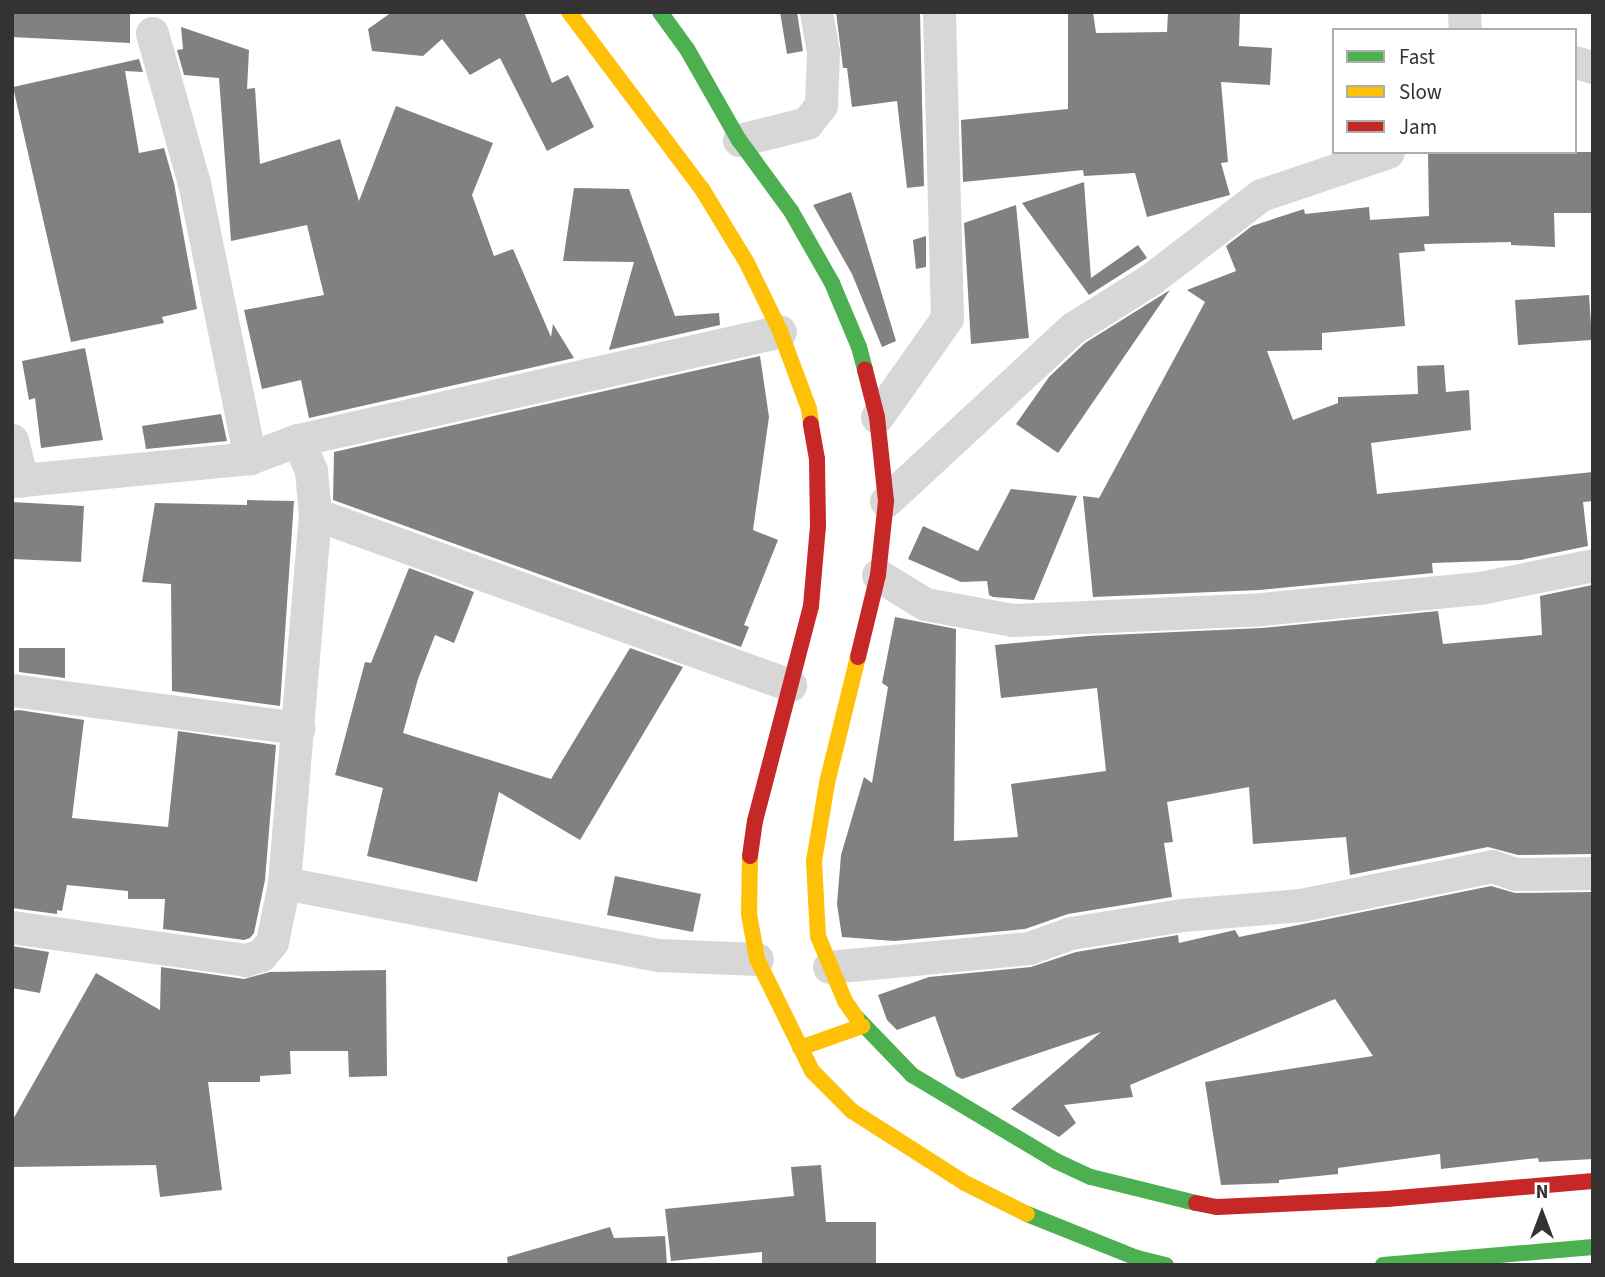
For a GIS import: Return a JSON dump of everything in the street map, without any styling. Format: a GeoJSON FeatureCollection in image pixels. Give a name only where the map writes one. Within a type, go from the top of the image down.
{"type":"FeatureCollection","features":[{"type":"Feature","properties":{"kind":"street"},"geometry":{"type":"LineString","coordinates":[[569,12],[702,189],[747,263],[780,331],[809,409],[817,459],[818,526],[811,606],[755,821],[748,866],[749,914],[757,959],[812,1070],[852,1111],[965,1183],[1042,1222],[1137,1258],[1166,1265]]}},
{"type":"Feature","properties":{"kind":"street"},"geometry":{"type":"LineString","coordinates":[[660,12],[687,49],[740,140],[791,211],[832,283],[859,347],[877,417],[886,501],[878,575],[827,783],[814,861],[818,936],[829,967],[862,1026],[912,1076],[995,1127],[1091,1177],[1128,1188],[1217,1207],[1387,1199],[1593,1181]]}},
{"type":"Feature","properties":{"kind":"street"},"geometry":{"type":"LineString","coordinates":[[740,140],[807,123],[821,105],[823,52],[816,12]]}},
{"type":"Feature","properties":{"kind":"street"},"geometry":{"type":"LineString","coordinates":[[877,417],[947,318],[939,12]]}},
{"type":"Feature","properties":{"kind":"street"},"geometry":{"type":"LineString","coordinates":[[152,33],[194,183],[250,458]]}},
{"type":"Feature","properties":{"kind":"street"},"geometry":{"type":"LineString","coordinates":[[886,501],[1073,328],[1152,279],[1261,195],[1382,154]]}},
{"type":"Feature","properties":{"kind":"street"},"geometry":{"type":"LineString","coordinates":[[12,440],[17,481],[250,458],[298,440],[780,331]]}},
{"type":"Feature","properties":{"kind":"street"},"geometry":{"type":"LineString","coordinates":[[12,927],[246,960],[261,955],[272,942],[284,883],[315,514],[311,471],[298,440]]}},
{"type":"Feature","properties":{"kind":"street"},"geometry":{"type":"LineString","coordinates":[[315,514],[790,685]]}},
{"type":"Feature","properties":{"kind":"street"},"geometry":{"type":"LineString","coordinates":[[878,575],[925,604],[1013,620],[1275,607],[1480,588],[1593,565]]}},
{"type":"Feature","properties":{"kind":"street"},"geometry":{"type":"LineString","coordinates":[[12,690],[298,728]]}},
{"type":"Feature","properties":{"kind":"street"},"geometry":{"type":"LineString","coordinates":[[829,967],[1029,948],[1071,933],[1182,915],[1301,905],[1492,866],[1516,874],[1593,873]]}},
{"type":"Feature","properties":{"kind":"street"},"geometry":{"type":"LineString","coordinates":[[284,883],[659,955],[757,959]]}},
{"type":"Feature","properties":{"kind":"street"},"geometry":{"type":"LineString","coordinates":[[800,1048],[862,1026]]}},
{"type":"Feature","properties":{"kind":"street"},"geometry":{"type":"LineString","coordinates":[[1383,1265],[1593,1247]]}},
{"type":"Feature","properties":{"kind":"building"},"geometry":{"type":"Polygon","coordinates":[[[12,12],[130,13],[130,43],[12,37],[12,12]]]}},
{"type":"Feature","properties":{"kind":"building"},"geometry":{"type":"Polygon","coordinates":[[[392,12],[524,12],[552,83],[568,75],[594,127],[547,151],[500,58],[470,75],[442,39],[423,56],[372,51],[368,29],[392,12]]]}},
{"type":"Feature","properties":{"kind":"building"},"geometry":{"type":"Polygon","coordinates":[[[780,12],[797,12],[803,51],[787,54],[780,12]]]}},
{"type":"Feature","properties":{"kind":"building"},"geometry":{"type":"Polygon","coordinates":[[[836,12],[920,12],[924,186],[907,188],[897,101],[852,107],[847,68],[843,68],[836,12]]]}},
{"type":"Feature","properties":{"kind":"building"},"geometry":{"type":"Polygon","coordinates":[[[1068,12],[1093,12],[1096,33],[1167,32],[1168,12],[1240,12],[1239,46],[1272,48],[1270,85],[1221,82],[1228,162],[1221,163],[1230,195],[1147,217],[1135,173],[1084,176],[1083,170],[963,182],[961,120],[1068,109],[1068,12]]]}},
{"type":"Feature","properties":{"kind":"building"},"geometry":{"type":"Polygon","coordinates":[[[181,27],[249,50],[247,89],[255,88],[260,164],[340,139],[359,201],[396,106],[493,143],[472,195],[494,256],[513,249],[551,337],[553,324],[574,358],[309,418],[301,380],[262,389],[244,310],[324,295],[307,225],[231,241],[219,78],[184,75],[177,50],[183,49],[181,27]]]}},
{"type":"Feature","properties":{"kind":"building"},"geometry":{"type":"Polygon","coordinates":[[[139,59],[143,72],[125,71],[139,153],[164,148],[174,183],[197,309],[162,317],[164,323],[71,342],[13,87],[139,59]]]}},
{"type":"Feature","properties":{"kind":"building"},"geometry":{"type":"Polygon","coordinates":[[[1593,152],[1593,213],[1554,213],[1555,247],[1511,245],[1511,242],[1424,244],[1425,251],[1399,253],[1405,326],[1322,333],[1322,350],[1267,351],[1293,420],[1338,403],[1338,397],[1418,394],[1417,366],[1444,365],[1446,392],[1469,390],[1471,430],[1371,443],[1377,494],[1593,472],[1593,501],[1583,502],[1588,546],[1521,560],[1432,563],[1433,573],[1260,590],[1093,597],[1083,496],[1099,498],[1205,302],[1187,290],[1236,271],[1226,246],[1252,226],[1304,209],[1305,214],[1369,207],[1370,220],[1429,216],[1428,154],[1593,152]]]}},
{"type":"Feature","properties":{"kind":"building"},"geometry":{"type":"Polygon","coordinates":[[[1084,182],[1091,278],[1138,245],[1147,258],[1089,295],[1022,203],[1084,182]]]}},
{"type":"Feature","properties":{"kind":"building"},"geometry":{"type":"Polygon","coordinates":[[[574,188],[629,189],[675,316],[719,313],[720,325],[609,350],[634,262],[563,261],[574,188]]]}},
{"type":"Feature","properties":{"kind":"building"},"geometry":{"type":"Polygon","coordinates":[[[851,192],[896,341],[882,347],[852,274],[813,205],[851,192]]]}},
{"type":"Feature","properties":{"kind":"building"},"geometry":{"type":"Polygon","coordinates":[[[1016,205],[1029,338],[971,344],[964,223],[1016,205]]]}},
{"type":"Feature","properties":{"kind":"building"},"geometry":{"type":"Polygon","coordinates":[[[926,236],[926,267],[916,269],[913,240],[926,236]]]}},
{"type":"Feature","properties":{"kind":"building"},"geometry":{"type":"Polygon","coordinates":[[[1170,290],[1058,453],[1016,424],[1049,377],[1085,343],[1170,290]]]}},
{"type":"Feature","properties":{"kind":"building"},"geometry":{"type":"Polygon","coordinates":[[[1589,295],[1592,340],[1518,345],[1515,300],[1589,295]]]}},
{"type":"Feature","properties":{"kind":"building"},"geometry":{"type":"Polygon","coordinates":[[[85,348],[103,440],[41,448],[35,398],[29,400],[22,361],[85,348]]]}},
{"type":"Feature","properties":{"kind":"building"},"geometry":{"type":"Polygon","coordinates":[[[760,356],[769,417],[753,530],[778,540],[744,625],[749,627],[741,647],[333,500],[334,452],[760,356]]]}},
{"type":"Feature","properties":{"kind":"building"},"geometry":{"type":"Polygon","coordinates":[[[221,414],[227,441],[146,449],[142,426],[221,414]]]}},
{"type":"Feature","properties":{"kind":"building"},"geometry":{"type":"Polygon","coordinates":[[[1011,489],[1077,496],[1034,600],[993,597],[989,595],[987,581],[961,582],[908,559],[923,526],[978,551],[1011,489]]]}},
{"type":"Feature","properties":{"kind":"building"},"geometry":{"type":"Polygon","coordinates":[[[247,500],[294,501],[280,706],[172,691],[171,584],[142,582],[155,503],[247,505],[247,500]]]}},
{"type":"Feature","properties":{"kind":"building"},"geometry":{"type":"Polygon","coordinates":[[[12,502],[84,506],[81,562],[12,559],[12,502]]]}},
{"type":"Feature","properties":{"kind":"building"},"geometry":{"type":"Polygon","coordinates":[[[409,568],[474,592],[454,643],[435,635],[418,679],[403,733],[551,779],[630,648],[683,667],[580,840],[499,792],[477,882],[367,856],[383,788],[335,775],[365,662],[371,663],[409,568]]]}},
{"type":"Feature","properties":{"kind":"building"},"geometry":{"type":"Polygon","coordinates":[[[1592,585],[1593,854],[1518,855],[1488,847],[1350,875],[1346,837],[1253,844],[1249,787],[1167,802],[1173,842],[1164,843],[1172,897],[1068,914],[1025,929],[894,941],[842,937],[837,904],[841,855],[864,777],[872,783],[888,687],[882,683],[895,617],[956,629],[954,841],[1018,837],[1011,784],[1106,771],[1097,688],[1001,698],[995,645],[1088,636],[1262,628],[1438,611],[1443,644],[1542,635],[1540,596],[1592,585]]]}},
{"type":"Feature","properties":{"kind":"building"},"geometry":{"type":"Polygon","coordinates":[[[19,648],[65,648],[65,678],[19,672],[19,648]]]}},
{"type":"Feature","properties":{"kind":"building"},"geometry":{"type":"Polygon","coordinates":[[[12,711],[84,720],[72,818],[168,827],[178,731],[276,745],[265,880],[254,933],[250,938],[244,940],[163,929],[165,899],[128,899],[128,891],[67,885],[62,911],[57,910],[57,914],[12,908],[12,711]]]}},
{"type":"Feature","properties":{"kind":"building"},"geometry":{"type":"Polygon","coordinates":[[[615,876],[701,894],[693,932],[607,915],[615,876]]]}},
{"type":"Feature","properties":{"kind":"building"},"geometry":{"type":"Polygon","coordinates":[[[1491,886],[1515,893],[1593,892],[1593,1159],[1539,1162],[1538,1158],[1441,1169],[1440,1154],[1338,1168],[1338,1174],[1279,1180],[1279,1183],[1221,1185],[1205,1082],[1373,1056],[1335,999],[1130,1085],[1133,1097],[1064,1105],[1076,1123],[1059,1137],[1011,1109],[1101,1032],[962,1079],[956,1076],[935,1016],[897,1030],[887,1020],[878,995],[929,977],[1031,967],[1076,952],[1178,935],[1179,943],[1235,930],[1239,937],[1491,886]]]}},
{"type":"Feature","properties":{"kind":"building"},"geometry":{"type":"Polygon","coordinates":[[[12,946],[49,952],[40,993],[12,988],[12,946]]]}},
{"type":"Feature","properties":{"kind":"building"},"geometry":{"type":"Polygon","coordinates":[[[161,967],[244,979],[270,972],[386,970],[387,1076],[349,1077],[348,1051],[290,1051],[291,1074],[260,1076],[260,1082],[208,1082],[222,1190],[160,1197],[156,1165],[12,1167],[12,1121],[96,973],[160,1010],[161,967]]]}},
{"type":"Feature","properties":{"kind":"building"},"geometry":{"type":"Polygon","coordinates":[[[821,1165],[826,1222],[876,1222],[876,1265],[762,1265],[762,1252],[671,1261],[665,1209],[794,1196],[791,1167],[821,1165]]]}},
{"type":"Feature","properties":{"kind":"building"},"geometry":{"type":"Polygon","coordinates":[[[610,1227],[614,1238],[665,1236],[667,1265],[508,1265],[507,1257],[610,1227]]]}},
{"type":"Feature","properties":{"kind":"traffic: fast"},"geometry":{"type":"LineString","coordinates":[[660,12],[687,49],[739,140],[791,211],[832,283],[859,347],[865,370]]}},
{"type":"Feature","properties":{"kind":"traffic: fast"},"geometry":{"type":"LineString","coordinates":[[856,1017],[912,1075],[1056,1161],[1091,1177],[1196,1203]]}},
{"type":"Feature","properties":{"kind":"traffic: fast"},"geometry":{"type":"LineString","coordinates":[[1027,1214],[1137,1258],[1166,1265]]}},
{"type":"Feature","properties":{"kind":"traffic: fast"},"geometry":{"type":"LineString","coordinates":[[1383,1265],[1593,1247]]}},
{"type":"Feature","properties":{"kind":"traffic: slow"},"geometry":{"type":"LineString","coordinates":[[569,12],[702,189],[747,263],[780,331],[809,409],[811,424]]}},
{"type":"Feature","properties":{"kind":"traffic: slow"},"geometry":{"type":"LineString","coordinates":[[856,1017],[845,1001],[818,936],[814,861],[827,783],[858,657]]}},
{"type":"Feature","properties":{"kind":"traffic: slow"},"geometry":{"type":"LineString","coordinates":[[750,856],[749,914],[757,959],[812,1071],[852,1111],[965,1183],[1027,1214]]}},
{"type":"Feature","properties":{"kind":"traffic: slow"},"geometry":{"type":"LineString","coordinates":[[800,1048],[862,1026]]}},
{"type":"Feature","properties":{"kind":"traffic: jam"},"geometry":{"type":"LineString","coordinates":[[858,657],[878,575],[886,501],[877,417],[865,370]]}},
{"type":"Feature","properties":{"kind":"traffic: jam"},"geometry":{"type":"LineString","coordinates":[[750,856],[755,821],[811,606],[818,526],[817,459],[811,424]]}},
{"type":"Feature","properties":{"kind":"traffic: jam"},"geometry":{"type":"LineString","coordinates":[[1196,1203],[1217,1207],[1387,1199],[1593,1181]]}}]}
